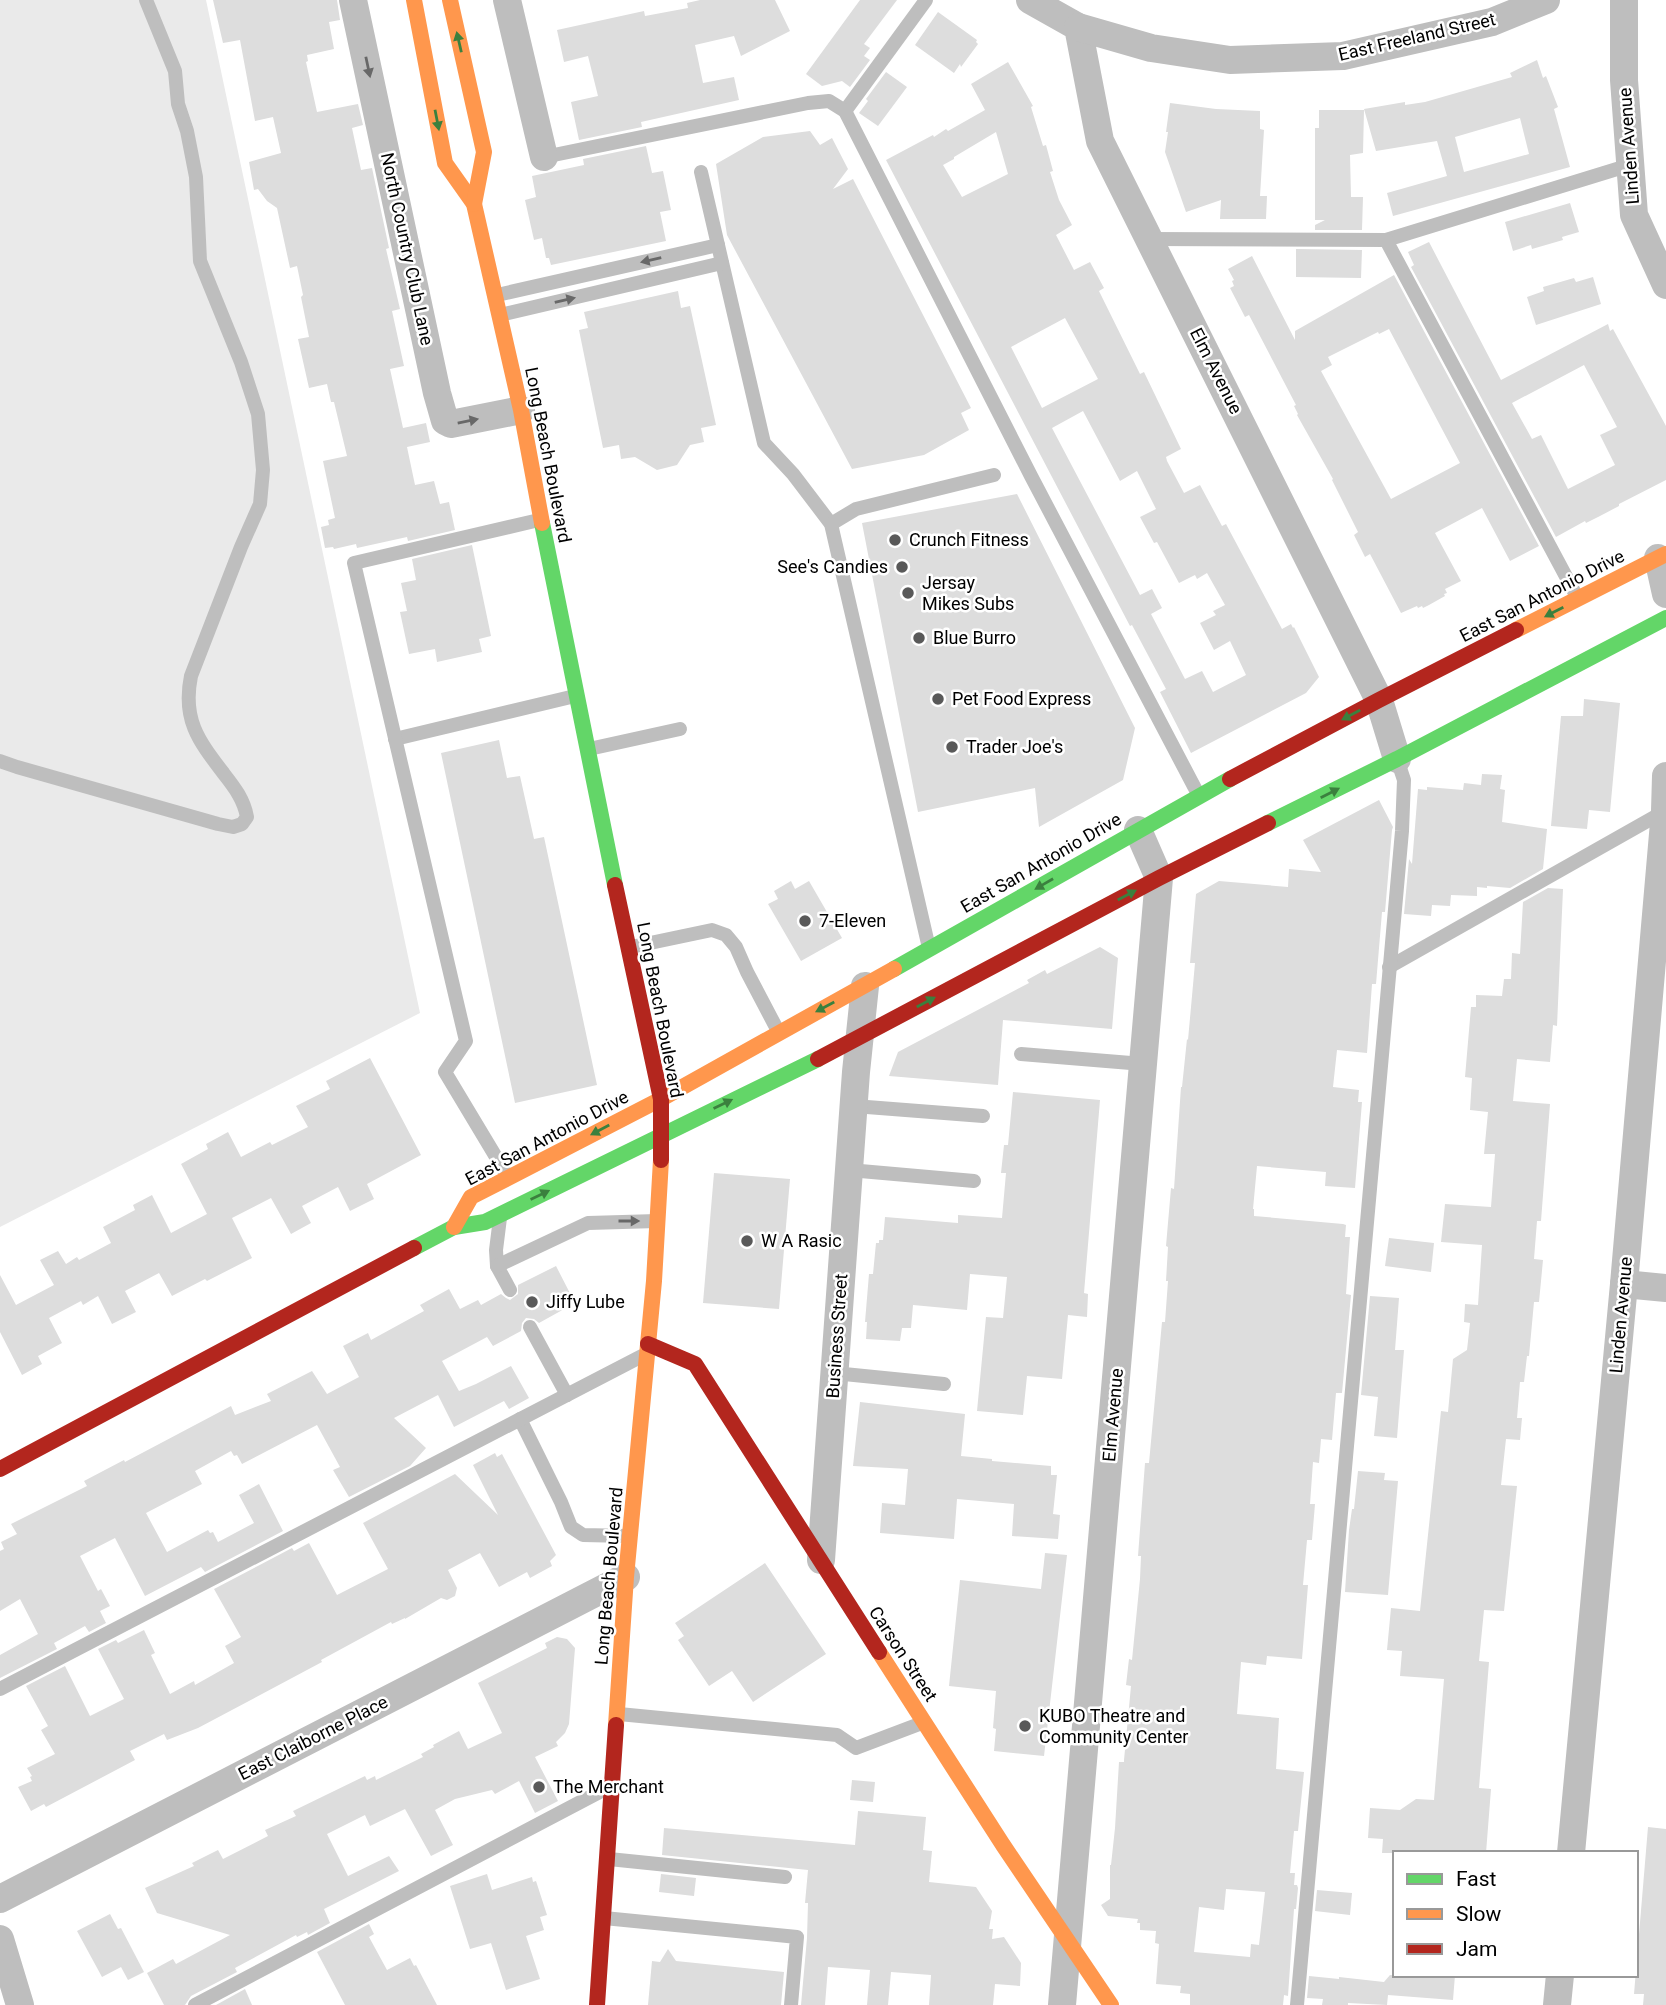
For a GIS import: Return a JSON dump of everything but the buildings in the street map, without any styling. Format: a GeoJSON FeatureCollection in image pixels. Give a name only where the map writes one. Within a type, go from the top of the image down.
{"type":"FeatureCollection","features":[{"type":"Feature","properties":{"kind":"main road","name":"Long Beach Boulevard"},"geometry":{"type":"LineString","coordinates":[[450,0],[484,152],[474,204]]}},
{"type":"Feature","properties":{"kind":"main road","name":"Long Beach Boulevard"},"geometry":{"type":"LineString","coordinates":[[421,2],[445,163],[474,204],[521,410],[541,520],[661,1099],[662,1134],[648,1349],[626,1577],[597,1998]]}},
{"type":"Feature","properties":{"kind":"main road","name":"East San Antonio Drive"},"geometry":{"type":"LineString","coordinates":[[454,1227],[471,1197],[661,1099],[1199,796],[1379,700],[1662,556]]}},
{"type":"Feature","properties":{"kind":"main road"},"geometry":{"type":"LineString","coordinates":[[0,1469],[454,1227],[485,1222],[859,1039],[1159,878],[1397,759],[1666,618]]}},
{"type":"Feature","properties":{"kind":"main road","name":"Carson Street"},"geometry":{"type":"LineString","coordinates":[[648,1349],[695,1364],[1003,1845],[1111,2005]]}},
{"type":"Feature","properties":{"kind":"street","name":"North Country Club Lane"},"geometry":{"type":"LineString","coordinates":[[353,0],[437,393],[446,421],[451,424],[521,410]]}},
{"type":"Feature","properties":{"kind":"street"},"geometry":{"type":"LineString","coordinates":[[507,0],[544,157]]}},
{"type":"Feature","properties":{"kind":"street"},"geometry":{"type":"LineString","coordinates":[[1030,0],[1078,27]]}},
{"type":"Feature","properties":{"kind":"street","name":"East Freeland Street"},"geometry":{"type":"LineString","coordinates":[[1078,27],[1151,48],[1230,60],[1343,56],[1492,22],[1546,0]]}},
{"type":"Feature","properties":{"kind":"street","name":"Linden Avenue"},"geometry":{"type":"LineString","coordinates":[[1624,0],[1624,80],[1634,215],[1666,285]]}},
{"type":"Feature","properties":{"kind":"street","name":"Elm Avenue"},"geometry":{"type":"LineString","coordinates":[[1078,27],[1100,141],[1379,700],[1397,759]]}},
{"type":"Feature","properties":{"kind":"street"},"geometry":{"type":"LineString","coordinates":[[1662,556],[1666,594]]}},
{"type":"Feature","properties":{"kind":"street","name":"Linden Avenue"},"geometry":{"type":"LineString","coordinates":[[1572,1851],[1624,1284],[1666,776]]}},
{"type":"Feature","properties":{"kind":"street","name":"Elm Avenue"},"geometry":{"type":"LineString","coordinates":[[1062,2005],[1159,878],[1138,830]]}},
{"type":"Feature","properties":{"kind":"street","name":"Business Street"},"geometry":{"type":"LineString","coordinates":[[821,1560],[865,986]]}},
{"type":"Feature","properties":{"kind":"street"},"geometry":{"type":"LineString","coordinates":[[1624,1284],[1666,1288]]}},
{"type":"Feature","properties":{"kind":"street","name":"East Claiborne Place"},"geometry":{"type":"LineString","coordinates":[[0,1899],[626,1577]]}},
{"type":"Feature","properties":{"kind":"street"},"geometry":{"type":"LineString","coordinates":[[0,1939],[20,2005]]}},
{"type":"Feature","properties":{"kind":"street"},"geometry":{"type":"LineString","coordinates":[[1557,2005],[1560,1977]]}},
{"type":"Feature","properties":{"kind":"street"},"geometry":{"type":"LineString","coordinates":[[573,2005],[597,1998]]}},
{"type":"Feature","properties":{"kind":"lane"},"geometry":{"type":"LineString","coordinates":[[0,761],[218,824],[233,827],[242,824],[247,817],[238,793],[203,747],[191,722],[187,695],[191,676],[260,504],[263,470],[258,414],[241,362],[200,261],[196,177],[187,131],[178,104],[175,71],[146,0]]}},
{"type":"Feature","properties":{"kind":"lane"},"geometry":{"type":"LineString","coordinates":[[845,111],[926,0]]}},
{"type":"Feature","properties":{"kind":"lane"},"geometry":{"type":"LineString","coordinates":[[544,157],[808,103],[829,101],[845,111],[1031,477],[1199,796]]}},
{"type":"Feature","properties":{"kind":"lane"},"geometry":{"type":"LineString","coordinates":[[1150,239],[1386,240],[1630,165]]}},
{"type":"Feature","properties":{"kind":"lane"},"geometry":{"type":"LineString","coordinates":[[701,172],[764,443],[793,474],[831,524],[929,949]]}},
{"type":"Feature","properties":{"kind":"lane"},"geometry":{"type":"LineString","coordinates":[[1386,240],[1578,600]]}},
{"type":"Feature","properties":{"kind":"lane"},"geometry":{"type":"LineString","coordinates":[[495,296],[718,245]]}},
{"type":"Feature","properties":{"kind":"lane"},"geometry":{"type":"LineString","coordinates":[[499,316],[722,263]]}},
{"type":"Feature","properties":{"kind":"lane"},"geometry":{"type":"LineString","coordinates":[[831,524],[856,509],[994,475]]}},
{"type":"Feature","properties":{"kind":"lane"},"geometry":{"type":"LineString","coordinates":[[509,1178],[445,1072],[466,1041],[354,563],[541,520]]}},
{"type":"Feature","properties":{"kind":"lane"},"geometry":{"type":"LineString","coordinates":[[395,739],[577,696]]}},
{"type":"Feature","properties":{"kind":"lane"},"geometry":{"type":"LineString","coordinates":[[588,750],[680,729]]}},
{"type":"Feature","properties":{"kind":"lane"},"geometry":{"type":"LineString","coordinates":[[1297,2005],[1402,831],[1404,780],[1397,759]]}},
{"type":"Feature","properties":{"kind":"lane"},"geometry":{"type":"LineString","coordinates":[[1389,967],[1665,803]]}},
{"type":"Feature","properties":{"kind":"lane"},"geometry":{"type":"LineString","coordinates":[[628,947],[712,930],[726,934],[736,947],[779,1032]]}},
{"type":"Feature","properties":{"kind":"lane"},"geometry":{"type":"LineString","coordinates":[[1021,1054],[1143,1064]]}},
{"type":"Feature","properties":{"kind":"lane"},"geometry":{"type":"LineString","coordinates":[[854,1106],[983,1116]]}},
{"type":"Feature","properties":{"kind":"lane"},"geometry":{"type":"LineString","coordinates":[[849,1170],[974,1181]]}},
{"type":"Feature","properties":{"kind":"lane"},"geometry":{"type":"LineString","coordinates":[[501,1214],[496,1250],[497,1266],[510,1290]]}},
{"type":"Feature","properties":{"kind":"lane"},"geometry":{"type":"LineString","coordinates":[[497,1266],[588,1223],[657,1221]]}},
{"type":"Feature","properties":{"kind":"lane"},"geometry":{"type":"LineString","coordinates":[[530,1327],[567,1395]]}},
{"type":"Feature","properties":{"kind":"lane"},"geometry":{"type":"LineString","coordinates":[[0,1689],[567,1395],[648,1349]]}},
{"type":"Feature","properties":{"kind":"lane"},"geometry":{"type":"LineString","coordinates":[[834,1373],[944,1384]]}},
{"type":"Feature","properties":{"kind":"lane"},"geometry":{"type":"LineString","coordinates":[[520,1419],[571,1527],[583,1535],[631,1536]]}},
{"type":"Feature","properties":{"kind":"lane"},"geometry":{"type":"LineString","coordinates":[[618,1714],[837,1735],[856,1748],[924,1722]]}},
{"type":"Feature","properties":{"kind":"lane"},"geometry":{"type":"LineString","coordinates":[[195,2005],[613,1785]]}},
{"type":"Feature","properties":{"kind":"lane"},"geometry":{"type":"LineString","coordinates":[[608,1859],[785,1877]]}},
{"type":"Feature","properties":{"kind":"lane"},"geometry":{"type":"LineString","coordinates":[[604,1918],[796,1937],[791,2005]]}},
{"type":"Feature","properties":{"kind":"shaded area"},"geometry":{"type":"Polygon","coordinates":[[[0,0],[206,0],[420,1013],[0,1227],[0,0]]]}},
{"type":"Feature","properties":{"kind":"traffic: fast"},"geometry":{"type":"LineString","coordinates":[[542,523],[615,885]]}},
{"type":"Feature","properties":{"kind":"traffic: fast"},"geometry":{"type":"LineString","coordinates":[[1268,823],[1397,759],[1666,618]]}},
{"type":"Feature","properties":{"kind":"traffic: fast"},"geometry":{"type":"LineString","coordinates":[[894,969],[1230,779]]}},
{"type":"Feature","properties":{"kind":"traffic: fast"},"geometry":{"type":"LineString","coordinates":[[414,1248],[454,1227],[485,1222],[818,1059]]}},
{"type":"Feature","properties":{"kind":"traffic: slow"},"geometry":{"type":"LineString","coordinates":[[414,0],[445,163],[474,204],[521,410],[542,523]]}},
{"type":"Feature","properties":{"kind":"traffic: slow"},"geometry":{"type":"LineString","coordinates":[[450,0],[484,152],[474,204]]}},
{"type":"Feature","properties":{"kind":"traffic: slow"},"geometry":{"type":"LineString","coordinates":[[1516,630],[1666,554]]}},
{"type":"Feature","properties":{"kind":"traffic: slow"},"geometry":{"type":"LineString","coordinates":[[454,1227],[471,1197],[661,1099],[894,969]]}},
{"type":"Feature","properties":{"kind":"traffic: slow"},"geometry":{"type":"LineString","coordinates":[[616,1725],[626,1577],[654,1281],[661,1160]]}},
{"type":"Feature","properties":{"kind":"traffic: slow"},"geometry":{"type":"LineString","coordinates":[[879,1652],[1003,1845],[1111,2005]]}},
{"type":"Feature","properties":{"kind":"traffic: jam"},"geometry":{"type":"LineString","coordinates":[[1230,779],[1516,630]]}},
{"type":"Feature","properties":{"kind":"traffic: jam"},"geometry":{"type":"LineString","coordinates":[[818,1059],[1268,823]]}},
{"type":"Feature","properties":{"kind":"traffic: jam"},"geometry":{"type":"LineString","coordinates":[[615,885],[661,1099],[661,1160]]}},
{"type":"Feature","properties":{"kind":"traffic: jam"},"geometry":{"type":"LineString","coordinates":[[0,1469],[414,1248]]}},
{"type":"Feature","properties":{"kind":"traffic: jam"},"geometry":{"type":"LineString","coordinates":[[648,1344],[695,1364],[879,1652]]}},
{"type":"Feature","properties":{"kind":"traffic: jam"},"geometry":{"type":"LineString","coordinates":[[597,2005],[616,1725]]}},
{"type":"Feature","properties":{"kind":"place","name":"Crunch Fitness"},"geometry":{"type":"Point","coordinates":[895,540]}},
{"type":"Feature","properties":{"kind":"place","name":"See's Candies"},"geometry":{"type":"Point","coordinates":[902,567]}},
{"type":"Feature","properties":{"kind":"place","name":"Jersay Mikes Subs"},"geometry":{"type":"Point","coordinates":[908,593]}},
{"type":"Feature","properties":{"kind":"place","name":"Blue Burro"},"geometry":{"type":"Point","coordinates":[919,638]}},
{"type":"Feature","properties":{"kind":"place","name":"Pet Food Express"},"geometry":{"type":"Point","coordinates":[938,699]}},
{"type":"Feature","properties":{"kind":"place","name":"Trader Joe's"},"geometry":{"type":"Point","coordinates":[952,747]}},
{"type":"Feature","properties":{"kind":"place","name":"7-Eleven"},"geometry":{"type":"Point","coordinates":[805,921]}},
{"type":"Feature","properties":{"kind":"place","name":"W A Rasic"},"geometry":{"type":"Point","coordinates":[747,1241]}},
{"type":"Feature","properties":{"kind":"place","name":"Jiffy Lube"},"geometry":{"type":"Point","coordinates":[532,1302]}},
{"type":"Feature","properties":{"kind":"place","name":"KUBO Theatre and Community Center"},"geometry":{"type":"Point","coordinates":[1025,1726]}},
{"type":"Feature","properties":{"kind":"place","name":"The Merchant"},"geometry":{"type":"Point","coordinates":[539,1787]}}]}
